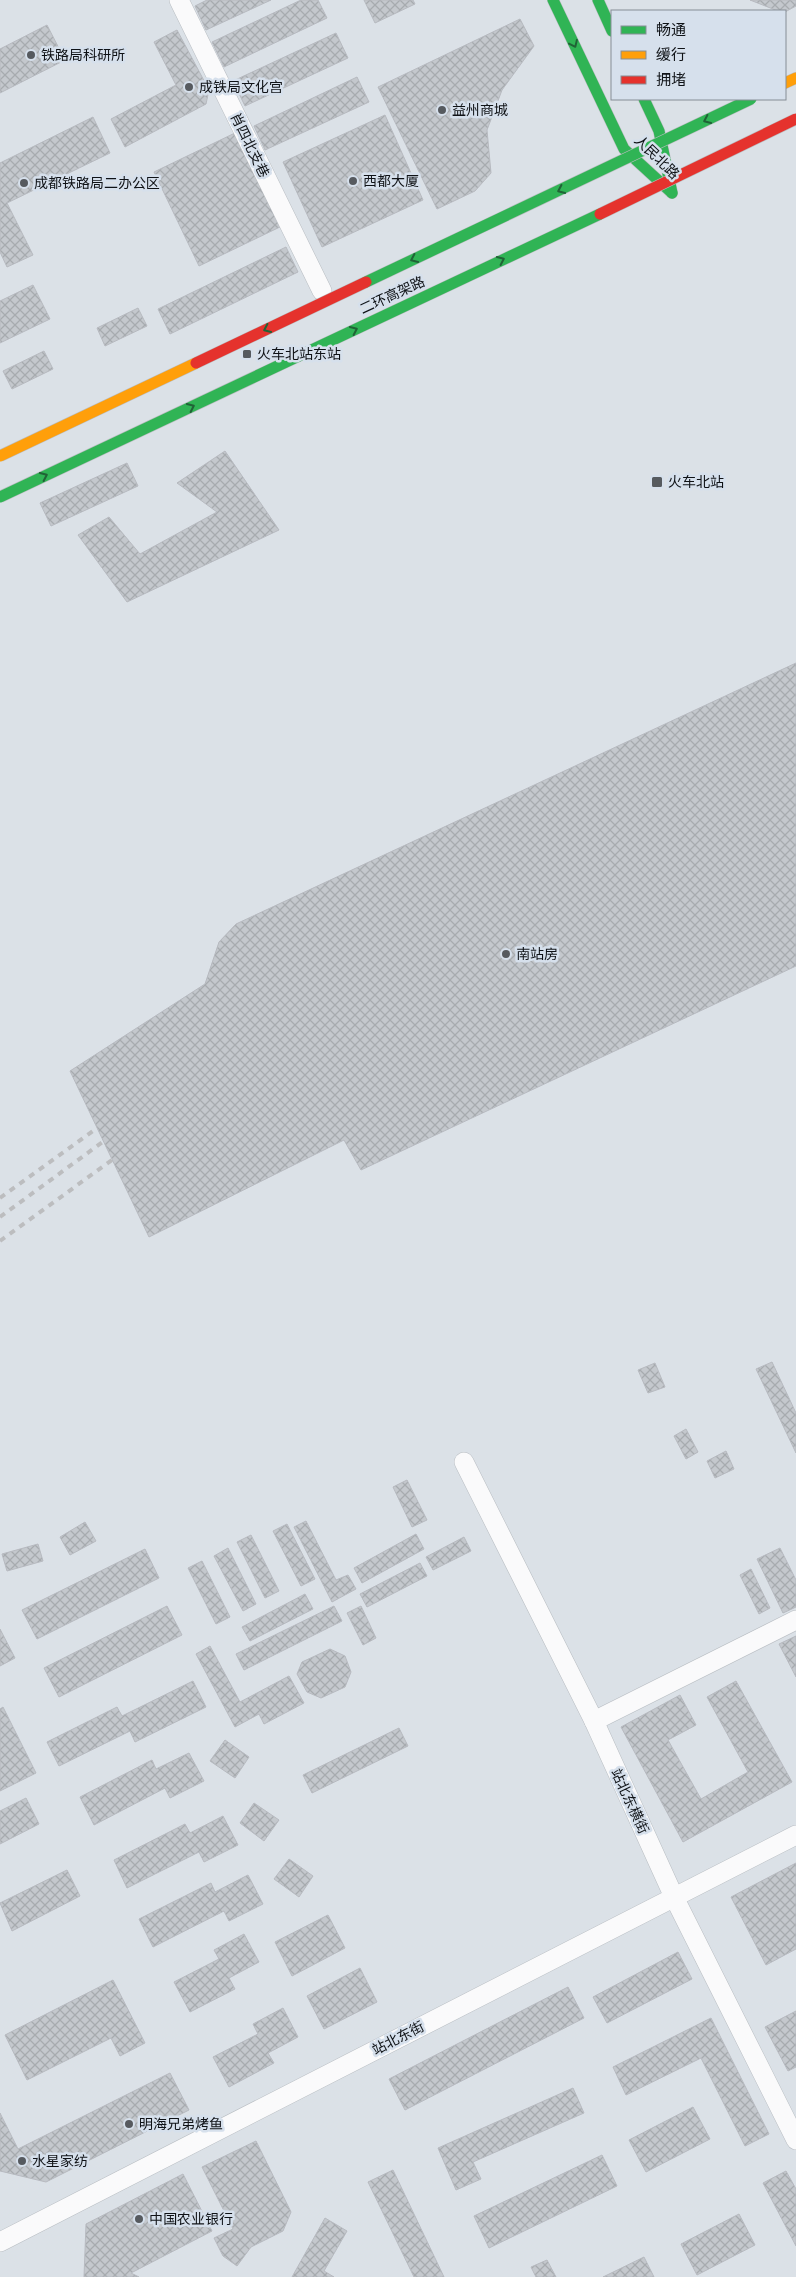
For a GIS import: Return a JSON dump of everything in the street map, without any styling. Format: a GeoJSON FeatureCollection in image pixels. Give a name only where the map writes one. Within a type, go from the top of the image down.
{"type":"FeatureCollection","features":[{"type":"Feature","properties":{"kind":"main road","name":"人民北路"},"geometry":{"type":"LineString","coordinates":[[553,0],[624,149],[672,193],[659,131],[644,100]]}},
{"type":"Feature","properties":{"kind":"main road"},"geometry":{"type":"LineString","coordinates":[[598,0],[611,29]]}},
{"type":"Feature","properties":{"kind":"main road","name":"二环高架路"},"geometry":{"type":"LineString","coordinates":[[0,456],[750,100]]}},
{"type":"Feature","properties":{"kind":"main road","name":"二环高架路"},"geometry":{"type":"LineString","coordinates":[[0,497],[676,178],[796,119]]}},
{"type":"Feature","properties":{"kind":"street","name":"肖四北支巷"},"geometry":{"type":"LineString","coordinates":[[179,0],[322,291]]}},
{"type":"Feature","properties":{"kind":"street","name":"站北东横街"},"geometry":{"type":"LineString","coordinates":[[464,1462],[594,1721],[674,1897],[796,2140]]}},
{"type":"Feature","properties":{"kind":"street"},"geometry":{"type":"LineString","coordinates":[[594,1721],[796,1620]]}},
{"type":"Feature","properties":{"kind":"street","name":"站北东街"},"geometry":{"type":"LineString","coordinates":[[0,2242],[796,1834]]}},
{"type":"Feature","properties":{"kind":"building"},"geometry":{"type":"Polygon","coordinates":[[[207,0],[271,0],[206,30],[195,6],[207,0]]]}},
{"type":"Feature","properties":{"kind":"building"},"geometry":{"type":"Polygon","coordinates":[[[301,0],[318,0],[327,18],[224,67],[212,42],[301,0]]]}},
{"type":"Feature","properties":{"kind":"building"},"geometry":{"type":"Polygon","coordinates":[[[364,0],[413,0],[415,4],[375,23],[364,0]]]}},
{"type":"Feature","properties":{"kind":"building"},"geometry":{"type":"Polygon","coordinates":[[[750,0],[796,0],[796,6],[786,11],[775,10],[750,0]]]}},
{"type":"Feature","properties":{"kind":"building","name":"益州商城"},"geometry":{"type":"Polygon","coordinates":[[[520,19],[534,46],[502,90],[487,130],[491,173],[475,191],[437,209],[378,87],[520,19]]]}},
{"type":"Feature","properties":{"kind":"building","name":"铁路局科研所"},"geometry":{"type":"Polygon","coordinates":[[[47,25],[65,60],[0,93],[0,49],[47,25]]]}},
{"type":"Feature","properties":{"kind":"building","name":"成铁局文化宫"},"geometry":{"type":"Polygon","coordinates":[[[177,30],[209,90],[206,104],[125,147],[111,119],[176,85],[154,42],[177,30]]]}},
{"type":"Feature","properties":{"kind":"building"},"geometry":{"type":"Polygon","coordinates":[[[336,33],[348,58],[245,106],[233,81],[336,33]]]}},
{"type":"Feature","properties":{"kind":"building"},"geometry":{"type":"Polygon","coordinates":[[[357,77],[369,102],[265,150],[254,126],[357,77]]]}},
{"type":"Feature","properties":{"kind":"building","name":"西都大厦"},"geometry":{"type":"Polygon","coordinates":[[[385,115],[423,200],[322,247],[283,162],[385,115]]]}},
{"type":"Feature","properties":{"kind":"building","name":"成都铁路局二办公区"},"geometry":{"type":"Polygon","coordinates":[[[93,117],[110,153],[7,203],[33,255],[7,267],[0,252],[0,163],[93,117]]]}},
{"type":"Feature","properties":{"kind":"building"},"geometry":{"type":"Polygon","coordinates":[[[237,132],[282,226],[199,266],[154,172],[237,132]]]}},
{"type":"Feature","properties":{"kind":"building"},"geometry":{"type":"Polygon","coordinates":[[[286,247],[298,272],[170,334],[158,309],[286,247]]]}},
{"type":"Feature","properties":{"kind":"building"},"geometry":{"type":"Polygon","coordinates":[[[33,285],[50,319],[0,343],[0,301],[33,285]]]}},
{"type":"Feature","properties":{"kind":"building"},"geometry":{"type":"Polygon","coordinates":[[[138,308],[147,326],[105,346],[97,328],[138,308]]]}},
{"type":"Feature","properties":{"kind":"building"},"geometry":{"type":"Polygon","coordinates":[[[44,351],[53,369],[12,389],[3,371],[44,351]]]}},
{"type":"Feature","properties":{"kind":"building"},"geometry":{"type":"Polygon","coordinates":[[[225,451],[279,530],[127,602],[78,535],[109,517],[140,554],[217,512],[177,483],[225,451]]]}},
{"type":"Feature","properties":{"kind":"building"},"geometry":{"type":"Polygon","coordinates":[[[127,463],[138,486],[51,526],[40,503],[127,463]]]}},
{"type":"Feature","properties":{"kind":"building","name":"南站房"},"geometry":{"type":"Polygon","coordinates":[[[796,663],[796,966],[361,1170],[344,1140],[149,1237],[70,1071],[205,984],[219,942],[236,924],[796,663]]]}},
{"type":"Feature","properties":{"kind":"building"},"geometry":{"type":"Polygon","coordinates":[[[772,1362],[796,1413],[796,1453],[756,1369],[772,1362]]]}},
{"type":"Feature","properties":{"kind":"building"},"geometry":{"type":"Polygon","coordinates":[[[655,1363],[665,1387],[648,1393],[638,1370],[655,1363]]]}},
{"type":"Feature","properties":{"kind":"building"},"geometry":{"type":"Polygon","coordinates":[[[686,1429],[698,1452],[686,1459],[674,1436],[686,1429]]]}},
{"type":"Feature","properties":{"kind":"building"},"geometry":{"type":"Polygon","coordinates":[[[726,1451],[734,1469],[715,1478],[707,1461],[726,1451]]]}},
{"type":"Feature","properties":{"kind":"building"},"geometry":{"type":"Polygon","coordinates":[[[407,1480],[427,1520],[412,1527],[393,1487],[407,1480]]]}},
{"type":"Feature","properties":{"kind":"building"},"geometry":{"type":"Polygon","coordinates":[[[306,1521],[336,1580],[348,1575],[356,1589],[332,1602],[294,1527],[306,1521]]]}},
{"type":"Feature","properties":{"kind":"building"},"geometry":{"type":"Polygon","coordinates":[[[85,1522],[96,1541],[70,1555],[60,1537],[85,1522]]]}},
{"type":"Feature","properties":{"kind":"building"},"geometry":{"type":"Polygon","coordinates":[[[287,1524],[315,1579],[301,1586],[273,1531],[287,1524]]]}},
{"type":"Feature","properties":{"kind":"building"},"geometry":{"type":"Polygon","coordinates":[[[416,1534],[424,1549],[362,1583],[354,1568],[416,1534]]]}},
{"type":"Feature","properties":{"kind":"building"},"geometry":{"type":"Polygon","coordinates":[[[251,1535],[279,1591],[265,1598],[237,1542],[251,1535]]]}},
{"type":"Feature","properties":{"kind":"building"},"geometry":{"type":"Polygon","coordinates":[[[464,1537],[471,1551],[433,1570],[426,1557],[464,1537]]]}},
{"type":"Feature","properties":{"kind":"building"},"geometry":{"type":"Polygon","coordinates":[[[38,1544],[43,1561],[7,1571],[2,1554],[38,1544]]]}},
{"type":"Feature","properties":{"kind":"building"},"geometry":{"type":"Polygon","coordinates":[[[228,1548],[256,1604],[243,1611],[214,1556],[228,1548]]]}},
{"type":"Feature","properties":{"kind":"building"},"geometry":{"type":"Polygon","coordinates":[[[780,1548],[796,1580],[796,1607],[783,1613],[757,1559],[780,1548]]]}},
{"type":"Feature","properties":{"kind":"building"},"geometry":{"type":"Polygon","coordinates":[[[145,1549],[159,1578],[37,1639],[22,1610],[145,1549]]]}},
{"type":"Feature","properties":{"kind":"building"},"geometry":{"type":"Polygon","coordinates":[[[202,1561],[230,1617],[216,1624],[188,1568],[202,1561]]]}},
{"type":"Feature","properties":{"kind":"building"},"geometry":{"type":"Polygon","coordinates":[[[420,1563],[427,1576],[367,1607],[360,1594],[420,1563]]]}},
{"type":"Feature","properties":{"kind":"building"},"geometry":{"type":"Polygon","coordinates":[[[751,1569],[770,1608],[759,1614],[740,1575],[751,1569]]]}},
{"type":"Feature","properties":{"kind":"building"},"geometry":{"type":"Polygon","coordinates":[[[305,1594],[313,1609],[250,1641],[242,1627],[305,1594]]]}},
{"type":"Feature","properties":{"kind":"building"},"geometry":{"type":"Polygon","coordinates":[[[167,1606],[182,1635],[59,1697],[44,1668],[167,1606]]]}},
{"type":"Feature","properties":{"kind":"building"},"geometry":{"type":"Polygon","coordinates":[[[334,1606],[342,1621],[244,1670],[236,1654],[334,1606]]]}},
{"type":"Feature","properties":{"kind":"building"},"geometry":{"type":"Polygon","coordinates":[[[361,1606],[376,1638],[363,1645],[347,1613],[361,1606]]]}},
{"type":"Feature","properties":{"kind":"building"},"geometry":{"type":"Polygon","coordinates":[[[0,1629],[15,1658],[0,1666],[0,1629]]]}},
{"type":"Feature","properties":{"kind":"building"},"geometry":{"type":"Polygon","coordinates":[[[796,1636],[796,1677],[779,1644],[796,1636]]]}},
{"type":"Feature","properties":{"kind":"building"},"geometry":{"type":"Polygon","coordinates":[[[210,1646],[240,1702],[289,1676],[304,1703],[264,1724],[259,1714],[235,1727],[196,1654],[210,1646]]]}},
{"type":"Feature","properties":{"kind":"building"},"geometry":{"type":"Polygon","coordinates":[[[330,1649],[345,1656],[351,1672],[345,1687],[321,1698],[307,1692],[297,1674],[302,1662],[330,1649]]]}},
{"type":"Feature","properties":{"kind":"building"},"geometry":{"type":"Polygon","coordinates":[[[193,1681],[206,1707],[135,1742],[130,1731],[59,1766],[47,1742],[117,1707],[122,1716],[193,1681]]]}},
{"type":"Feature","properties":{"kind":"building"},"geometry":{"type":"Polygon","coordinates":[[[736,1681],[792,1782],[683,1842],[621,1727],[680,1695],[696,1725],[668,1740],[701,1799],[748,1772],[707,1697],[736,1681]]]}},
{"type":"Feature","properties":{"kind":"building"},"geometry":{"type":"Polygon","coordinates":[[[3,1707],[36,1773],[0,1791],[0,1709],[3,1707]]]}},
{"type":"Feature","properties":{"kind":"building"},"geometry":{"type":"Polygon","coordinates":[[[399,1728],[408,1746],[312,1793],[303,1775],[399,1728]]]}},
{"type":"Feature","properties":{"kind":"building"},"geometry":{"type":"Polygon","coordinates":[[[225,1740],[249,1757],[235,1778],[210,1761],[225,1740]]]}},
{"type":"Feature","properties":{"kind":"building"},"geometry":{"type":"Polygon","coordinates":[[[189,1753],[204,1781],[170,1798],[165,1788],[94,1825],[80,1797],[152,1760],[156,1769],[189,1753]]]}},
{"type":"Feature","properties":{"kind":"building"},"geometry":{"type":"Polygon","coordinates":[[[26,1798],[39,1824],[0,1844],[0,1811],[26,1798]]]}},
{"type":"Feature","properties":{"kind":"building"},"geometry":{"type":"Polygon","coordinates":[[[254,1803],[279,1820],[264,1841],[240,1823],[254,1803]]]}},
{"type":"Feature","properties":{"kind":"building"},"geometry":{"type":"Polygon","coordinates":[[[223,1816],[238,1845],[204,1862],[199,1852],[127,1888],[114,1860],[185,1824],[190,1833],[223,1816]]]}},
{"type":"Feature","properties":{"kind":"building"},"geometry":{"type":"Polygon","coordinates":[[[289,1859],[313,1876],[299,1897],[274,1879],[289,1859]]]}},
{"type":"Feature","properties":{"kind":"building"},"geometry":{"type":"Polygon","coordinates":[[[796,1863],[796,1949],[766,1965],[731,1897],[796,1863]]]}},
{"type":"Feature","properties":{"kind":"building"},"geometry":{"type":"Polygon","coordinates":[[[67,1870],[80,1896],[12,1931],[0,1903],[67,1870]]]}},
{"type":"Feature","properties":{"kind":"building"},"geometry":{"type":"Polygon","coordinates":[[[248,1875],[263,1904],[229,1921],[224,1911],[153,1947],[139,1919],[211,1883],[215,1892],[248,1875]]]}},
{"type":"Feature","properties":{"kind":"building"},"geometry":{"type":"Polygon","coordinates":[[[328,1915],[345,1948],[292,1976],[275,1942],[328,1915]]]}},
{"type":"Feature","properties":{"kind":"building"},"geometry":{"type":"Polygon","coordinates":[[[244,1934],[259,1962],[229,1978],[235,1989],[190,2012],[174,1982],[219,1959],[214,1950],[244,1934]]]}},
{"type":"Feature","properties":{"kind":"building"},"geometry":{"type":"Polygon","coordinates":[[[678,1952],[692,1979],[607,2023],[593,1997],[678,1952]]]}},
{"type":"Feature","properties":{"kind":"building"},"geometry":{"type":"Polygon","coordinates":[[[360,1968],[377,2002],[324,2029],[307,1996],[360,1968]]]}},
{"type":"Feature","properties":{"kind":"building"},"geometry":{"type":"Polygon","coordinates":[[[113,1980],[145,2043],[120,2056],[111,2038],[27,2080],[5,2035],[113,1980]]]}},
{"type":"Feature","properties":{"kind":"building"},"geometry":{"type":"Polygon","coordinates":[[[568,1987],[584,2018],[405,2110],[389,2079],[568,1987]]]}},
{"type":"Feature","properties":{"kind":"building"},"geometry":{"type":"Polygon","coordinates":[[[283,2008],[298,2037],[268,2053],[274,2063],[229,2087],[213,2057],[258,2034],[253,2024],[283,2008]]]}},
{"type":"Feature","properties":{"kind":"building"},"geometry":{"type":"Polygon","coordinates":[[[796,2011],[796,2067],[788,2071],[765,2027],[796,2011]]]}},
{"type":"Feature","properties":{"kind":"building"},"geometry":{"type":"Polygon","coordinates":[[[711,2018],[769,2134],[745,2146],[701,2058],[626,2095],[613,2067],[711,2018]]]}},
{"type":"Feature","properties":{"kind":"building"},"geometry":{"type":"Polygon","coordinates":[[[170,2073],[189,2110],[46,2182],[0,2171],[0,2113],[18,2149],[170,2073]]]}},
{"type":"Feature","properties":{"kind":"building"},"geometry":{"type":"Polygon","coordinates":[[[573,2088],[584,2113],[473,2162],[481,2179],[456,2190],[438,2148],[573,2088]]]}},
{"type":"Feature","properties":{"kind":"building"},"geometry":{"type":"Polygon","coordinates":[[[693,2107],[710,2139],[646,2172],[629,2140],[693,2107]]]}},
{"type":"Feature","properties":{"kind":"building"},"geometry":{"type":"Polygon","coordinates":[[[256,2141],[291,2212],[283,2231],[251,2247],[237,2266],[223,2256],[214,2238],[233,2229],[202,2167],[256,2141]]]}},
{"type":"Feature","properties":{"kind":"building"},"geometry":{"type":"Polygon","coordinates":[[[602,2155],[617,2186],[489,2248],[474,2216],[602,2155]]]}},
{"type":"Feature","properties":{"kind":"building"},"geometry":{"type":"Polygon","coordinates":[[[393,2170],[444,2277],[414,2277],[368,2182],[393,2170]]]}},
{"type":"Feature","properties":{"kind":"building"},"geometry":{"type":"Polygon","coordinates":[[[786,2171],[796,2189],[796,2246],[763,2183],[786,2171]]]}},
{"type":"Feature","properties":{"kind":"building"},"geometry":{"type":"Polygon","coordinates":[[[183,2174],[212,2231],[131,2273],[139,2277],[84,2277],[86,2224],[183,2174]]]}},
{"type":"Feature","properties":{"kind":"building"},"geometry":{"type":"Polygon","coordinates":[[[739,2214],[755,2245],[697,2275],[681,2244],[739,2214]]]}},
{"type":"Feature","properties":{"kind":"building"},"geometry":{"type":"Polygon","coordinates":[[[325,2218],[347,2231],[324,2271],[334,2277],[292,2277],[325,2218]]]}},
{"type":"Feature","properties":{"kind":"building"},"geometry":{"type":"Polygon","coordinates":[[[644,2257],[654,2277],[603,2277],[644,2257]]]}},
{"type":"Feature","properties":{"kind":"building"},"geometry":{"type":"Polygon","coordinates":[[[547,2260],[556,2277],[536,2277],[531,2267],[547,2260]]]}},
{"type":"Feature","properties":{"kind":"railway"},"geometry":{"type":"LineString","coordinates":[[0,1198],[97,1128]]}},
{"type":"Feature","properties":{"kind":"railway"},"geometry":{"type":"LineString","coordinates":[[0,1217],[104,1141]]}},
{"type":"Feature","properties":{"kind":"railway"},"geometry":{"type":"LineString","coordinates":[[0,1241],[112,1160]]}},
{"type":"Feature","properties":{"kind":"traffic: fast"},"geometry":{"type":"LineString","coordinates":[[553,0],[624,149],[672,193]]}},
{"type":"Feature","properties":{"kind":"traffic: fast"},"geometry":{"type":"LineString","coordinates":[[598,0],[611,29]]}},
{"type":"Feature","properties":{"kind":"traffic: fast"},"geometry":{"type":"LineString","coordinates":[[644,100],[659,131],[672,193]]}},
{"type":"Feature","properties":{"kind":"traffic: fast"},"geometry":{"type":"LineString","coordinates":[[366,282],[749,100]]}},
{"type":"Feature","properties":{"kind":"traffic: fast"},"geometry":{"type":"LineString","coordinates":[[0,497],[600,214]]}},
{"type":"Feature","properties":{"kind":"traffic: slow"},"geometry":{"type":"LineString","coordinates":[[786,83],[796,78]]}},
{"type":"Feature","properties":{"kind":"traffic: slow"},"geometry":{"type":"LineString","coordinates":[[0,456],[196,363]]}},
{"type":"Feature","properties":{"kind":"traffic: jam"},"geometry":{"type":"LineString","coordinates":[[600,214],[796,119]]}},
{"type":"Feature","properties":{"kind":"traffic: jam"},"geometry":{"type":"LineString","coordinates":[[196,363],[366,282]]}},
{"type":"Feature","properties":{"kind":"place","name":"铁路局科研所"},"geometry":{"type":"Point","coordinates":[31,55]}},
{"type":"Feature","properties":{"kind":"place","name":"成铁局文化宫"},"geometry":{"type":"Point","coordinates":[189,87]}},
{"type":"Feature","properties":{"kind":"place","name":"益州商城"},"geometry":{"type":"Point","coordinates":[442,110]}},
{"type":"Feature","properties":{"kind":"place","name":"西都大厦"},"geometry":{"type":"Point","coordinates":[353,181]}},
{"type":"Feature","properties":{"kind":"place","name":"成都铁路局二办公区"},"geometry":{"type":"Point","coordinates":[24,183]}},
{"type":"Feature","properties":{"kind":"place","name":"火车北站东站"},"geometry":{"type":"Point","coordinates":[247,354]}},
{"type":"Feature","properties":{"kind":"place","name":"火车北站"},"geometry":{"type":"Point","coordinates":[657,482]}},
{"type":"Feature","properties":{"kind":"place","name":"南站房"},"geometry":{"type":"Point","coordinates":[506,954]}},
{"type":"Feature","properties":{"kind":"place","name":"明海兄弟烤鱼"},"geometry":{"type":"Point","coordinates":[129,2124]}},
{"type":"Feature","properties":{"kind":"place","name":"水星家纺"},"geometry":{"type":"Point","coordinates":[22,2161]}},
{"type":"Feature","properties":{"kind":"place","name":"中国农业银行"},"geometry":{"type":"Point","coordinates":[139,2219]}}]}
